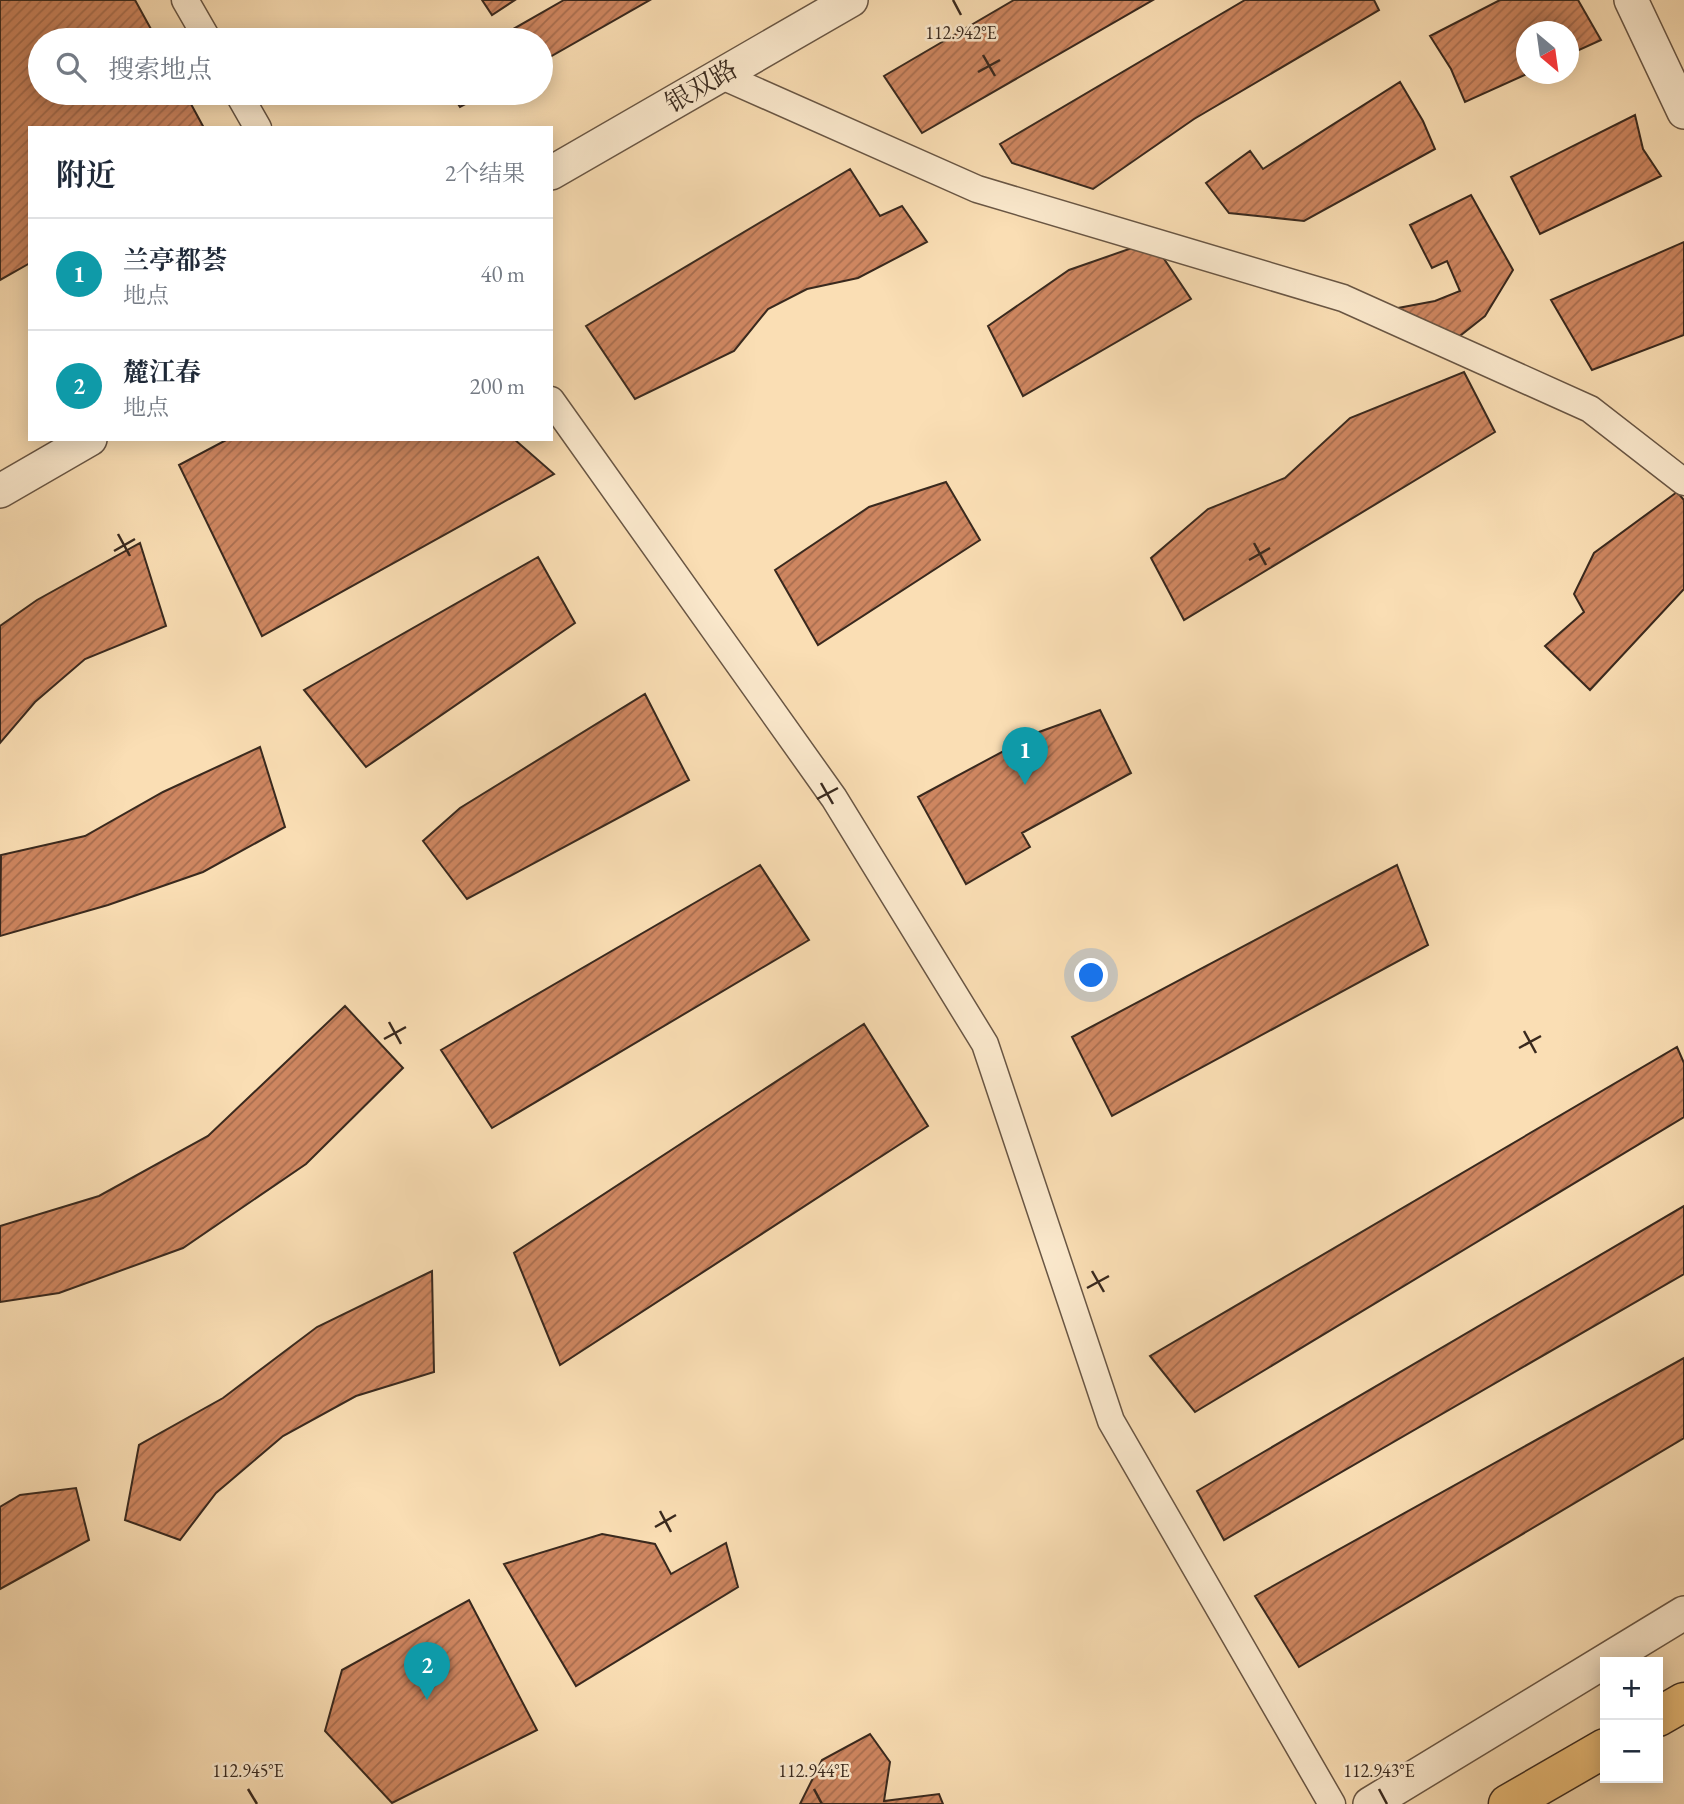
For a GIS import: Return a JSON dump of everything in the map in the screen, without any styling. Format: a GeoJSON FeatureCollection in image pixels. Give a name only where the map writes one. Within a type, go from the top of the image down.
{"type":"FeatureCollection","features":[{"type":"Feature","properties":{"kind":"highway"},"geometry":{"type":"LineString","coordinates":[[1663,1714],[1684,1702]]}},
{"type":"Feature","properties":{"kind":"highway"},"geometry":{"type":"LineString","coordinates":[[1508,1804],[1600,1751]]}},
{"type":"Feature","properties":{"kind":"street"},"geometry":{"type":"LineString","coordinates":[[185,0],[201,28]]}},
{"type":"Feature","properties":{"kind":"street","name":"银双路"},"geometry":{"type":"LineString","coordinates":[[553,172],[851,0]]}},
{"type":"Feature","properties":{"kind":"street"},"geometry":{"type":"LineString","coordinates":[[1631,0],[1684,112]]}},
{"type":"Feature","properties":{"kind":"street"},"geometry":{"type":"LineString","coordinates":[[720,75],[977,189],[1343,298],[1590,409],[1684,482]]}},
{"type":"Feature","properties":{"kind":"street"},"geometry":{"type":"LineString","coordinates":[[245,105],[257,126]]}},
{"type":"Feature","properties":{"kind":"street"},"geometry":{"type":"LineString","coordinates":[[553,403],[834,798],[985,1044],[1111,1421],[1332,1804]]}},
{"type":"Feature","properties":{"kind":"street"},"geometry":{"type":"LineString","coordinates":[[0,491],[87,441]]}},
{"type":"Feature","properties":{"kind":"street"},"geometry":{"type":"LineString","coordinates":[[1370,1804],[1684,1613]]}},
{"type":"Feature","properties":{"kind":"building"},"geometry":{"type":"Polygon","coordinates":[[[0,0],[135,0],[150,28],[28,28],[28,105],[192,105],[203,126],[28,126],[28,264],[0,280],[0,0]]]}},
{"type":"Feature","properties":{"kind":"building"},"geometry":{"type":"Polygon","coordinates":[[[482,0],[515,0],[492,15],[482,0]]]}},
{"type":"Feature","properties":{"kind":"building"},"geometry":{"type":"Polygon","coordinates":[[[564,0],[650,0],[553,55],[553,28],[515,28],[564,0]]]}},
{"type":"Feature","properties":{"kind":"building"},"geometry":{"type":"Polygon","coordinates":[[[1014,0],[1153,0],[922,133],[884,76],[1014,0]]]}},
{"type":"Feature","properties":{"kind":"building"},"geometry":{"type":"Polygon","coordinates":[[[1245,0],[1374,0],[1379,10],[1194,119],[1093,189],[1012,163],[1000,144],[1245,0]]]}},
{"type":"Feature","properties":{"kind":"building"},"geometry":{"type":"Polygon","coordinates":[[[1500,0],[1578,0],[1601,40],[1579,50],[1579,21],[1516,21],[1516,79],[1465,102],[1451,69],[1430,36],[1500,0]]]}},
{"type":"Feature","properties":{"kind":"building"},"geometry":{"type":"Polygon","coordinates":[[[1400,82],[1423,121],[1435,149],[1304,221],[1229,213],[1206,183],[1250,151],[1263,169],[1400,82]]]}},
{"type":"Feature","properties":{"kind":"building"},"geometry":{"type":"Polygon","coordinates":[[[1635,115],[1643,149],[1661,176],[1540,234],[1511,177],[1635,115]]]}},
{"type":"Feature","properties":{"kind":"building"},"geometry":{"type":"Polygon","coordinates":[[[850,169],[880,216],[902,206],[927,242],[858,278],[807,289],[768,309],[734,351],[635,399],[586,326],[850,169]]]}},
{"type":"Feature","properties":{"kind":"building"},"geometry":{"type":"Polygon","coordinates":[[[1471,195],[1513,270],[1485,316],[1456,339],[1398,308],[1435,301],[1460,291],[1447,261],[1432,268],[1410,225],[1471,195]]]}},
{"type":"Feature","properties":{"kind":"building"},"geometry":{"type":"Polygon","coordinates":[[[1152,241],[1191,299],[1023,396],[988,326],[1069,270],[1152,241]]]}},
{"type":"Feature","properties":{"kind":"building"},"geometry":{"type":"Polygon","coordinates":[[[1684,242],[1684,335],[1592,370],[1551,300],[1684,242]]]}},
{"type":"Feature","properties":{"kind":"building"},"geometry":{"type":"Polygon","coordinates":[[[1464,372],[1495,432],[1184,620],[1151,558],[1208,509],[1285,478],[1350,418],[1464,372]]]}},
{"type":"Feature","properties":{"kind":"building"},"geometry":{"type":"Polygon","coordinates":[[[224,441],[516,441],[554,474],[262,636],[179,465],[224,441]]]}},
{"type":"Feature","properties":{"kind":"building"},"geometry":{"type":"Polygon","coordinates":[[[946,482],[980,540],[818,645],[775,570],[869,507],[946,482]]]}},
{"type":"Feature","properties":{"kind":"building"},"geometry":{"type":"Polygon","coordinates":[[[1677,492],[1684,500],[1684,589],[1590,690],[1545,646],[1584,612],[1574,594],[1594,553],[1677,492]]]}},
{"type":"Feature","properties":{"kind":"building"},"geometry":{"type":"Polygon","coordinates":[[[140,543],[166,626],[85,659],[35,702],[0,743],[0,626],[37,600],[140,543]]]}},
{"type":"Feature","properties":{"kind":"building"},"geometry":{"type":"Polygon","coordinates":[[[538,557],[575,623],[366,767],[304,690],[538,557]]]}},
{"type":"Feature","properties":{"kind":"building"},"geometry":{"type":"Polygon","coordinates":[[[645,694],[689,780],[467,899],[423,841],[460,808],[645,694]]]}},
{"type":"Feature","properties":{"kind":"building"},"geometry":{"type":"Polygon","coordinates":[[[1100,710],[1131,773],[1022,833],[1030,847],[966,884],[918,797],[1039,732],[1100,710]]]}},
{"type":"Feature","properties":{"kind":"building"},"geometry":{"type":"Polygon","coordinates":[[[260,747],[285,827],[203,872],[108,905],[0,936],[1,855],[85,836],[163,792],[260,747]]]}},
{"type":"Feature","properties":{"kind":"building"},"geometry":{"type":"Polygon","coordinates":[[[760,865],[809,940],[492,1128],[441,1050],[760,865]]]}},
{"type":"Feature","properties":{"kind":"building"},"geometry":{"type":"Polygon","coordinates":[[[1397,865],[1428,945],[1112,1116],[1072,1037],[1397,865]]]}},
{"type":"Feature","properties":{"kind":"building"},"geometry":{"type":"Polygon","coordinates":[[[345,1006],[403,1068],[306,1164],[183,1248],[59,1293],[0,1302],[0,1226],[99,1196],[208,1136],[345,1006]]]}},
{"type":"Feature","properties":{"kind":"building"},"geometry":{"type":"Polygon","coordinates":[[[864,1024],[928,1126],[560,1365],[514,1253],[864,1024]]]}},
{"type":"Feature","properties":{"kind":"building"},"geometry":{"type":"Polygon","coordinates":[[[1677,1047],[1684,1063],[1684,1117],[1195,1412],[1150,1356],[1677,1047]]]}},
{"type":"Feature","properties":{"kind":"building"},"geometry":{"type":"Polygon","coordinates":[[[1684,1206],[1684,1274],[1224,1540],[1197,1491],[1684,1206]]]}},
{"type":"Feature","properties":{"kind":"building"},"geometry":{"type":"Polygon","coordinates":[[[432,1271],[434,1372],[356,1396],[283,1436],[216,1493],[180,1540],[125,1520],[139,1445],[223,1398],[317,1327],[432,1271]]]}},
{"type":"Feature","properties":{"kind":"building"},"geometry":{"type":"Polygon","coordinates":[[[1684,1358],[1684,1438],[1299,1667],[1255,1596],[1684,1358]]]}},
{"type":"Feature","properties":{"kind":"building"},"geometry":{"type":"Polygon","coordinates":[[[76,1488],[89,1540],[0,1589],[0,1507],[20,1495],[76,1488]]]}},
{"type":"Feature","properties":{"kind":"building"},"geometry":{"type":"Polygon","coordinates":[[[602,1534],[655,1544],[671,1574],[726,1543],[738,1587],[576,1686],[504,1564],[602,1534]]]}},
{"type":"Feature","properties":{"kind":"building"},"geometry":{"type":"Polygon","coordinates":[[[469,1600],[537,1730],[392,1803],[325,1731],[342,1670],[469,1600]]]}},
{"type":"Feature","properties":{"kind":"building"},"geometry":{"type":"Polygon","coordinates":[[[870,1734],[890,1762],[884,1801],[939,1794],[943,1804],[800,1804],[822,1760],[870,1734]]]}},
{"type":"Feature","properties":{"kind":"place","name":"兰亭都荟"},"geometry":{"type":"Point","coordinates":[1025,785]}},
{"type":"Feature","properties":{"kind":"place","name":"麓江春"},"geometry":{"type":"Point","coordinates":[427,1700]}}]}
